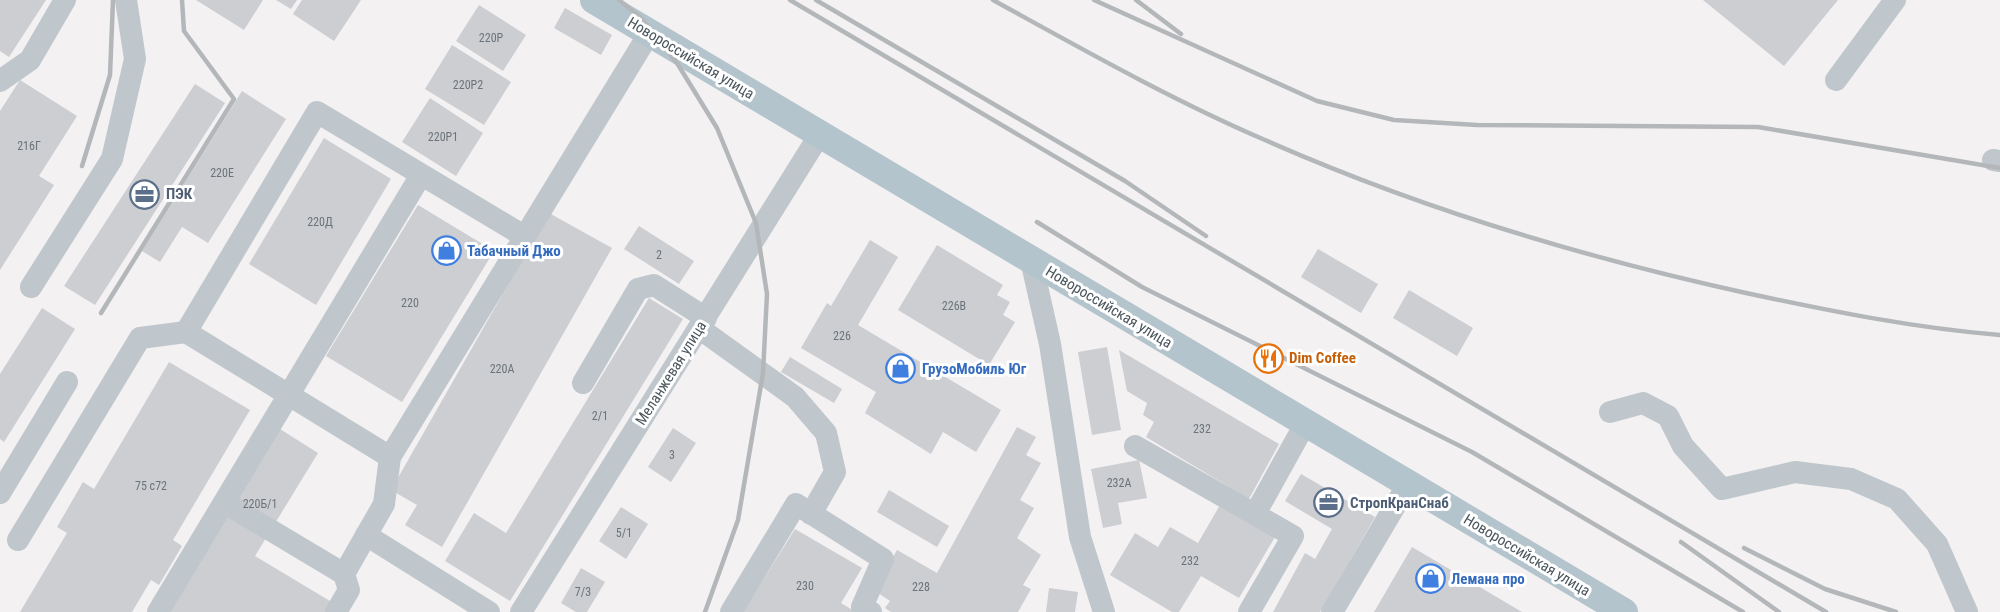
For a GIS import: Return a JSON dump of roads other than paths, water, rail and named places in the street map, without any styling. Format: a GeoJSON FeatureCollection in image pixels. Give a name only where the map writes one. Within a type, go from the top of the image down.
{"type":"FeatureCollection","features":[{"type":"Feature","properties":{"kind":"main road","name":"Новороссийская улица"},"geometry":{"type":"LineString","coordinates":[[594,0],[1624,612]]}},
{"type":"Feature","properties":{"kind":"street"},"geometry":{"type":"LineString","coordinates":[[0,81],[30,60],[65,0]]}},
{"type":"Feature","properties":{"kind":"street"},"geometry":{"type":"LineString","coordinates":[[32,286],[112,159],[135,59],[126,0]]}},
{"type":"Feature","properties":{"kind":"street"},"geometry":{"type":"LineString","coordinates":[[1836,80],[1895,0]]}},
{"type":"Feature","properties":{"kind":"street"},"geometry":{"type":"LineString","coordinates":[[344,574],[384,504],[390,457],[650,32]]}},
{"type":"Feature","properties":{"kind":"street"},"geometry":{"type":"LineString","coordinates":[[186,332],[317,112],[524,236]]}},
{"type":"Feature","properties":{"kind":"street","name":"Меланжевая улица"},"geometry":{"type":"LineString","coordinates":[[521,612],[820,134]]}},
{"type":"Feature","properties":{"kind":"street"},"geometry":{"type":"LineString","coordinates":[[158,612],[421,175]]}},
{"type":"Feature","properties":{"kind":"street"},"geometry":{"type":"LineString","coordinates":[[1031,260],[1050,344],[1080,537],[1104,612]]}},
{"type":"Feature","properties":{"kind":"street"},"geometry":{"type":"LineString","coordinates":[[583,383],[638,289],[654,285],[795,397],[826,433],[835,472],[811,514]]}},
{"type":"Feature","properties":{"kind":"street"},"geometry":{"type":"LineString","coordinates":[[18,540],[140,338],[186,332],[390,457]]}},
{"type":"Feature","properties":{"kind":"street"},"geometry":{"type":"LineString","coordinates":[[0,492],[67,382]]}},
{"type":"Feature","properties":{"kind":"street"},"geometry":{"type":"LineString","coordinates":[[1610,412],[1642,404],[1668,416],[1683,446],[1722,489],[1795,472],[1851,479],[1897,499],[1937,544],[1967,612]]}},
{"type":"Feature","properties":{"kind":"street"},"geometry":{"type":"LineString","coordinates":[[1255,514],[1305,424]]}},
{"type":"Feature","properties":{"kind":"street"},"geometry":{"type":"LineString","coordinates":[[1135,446],[1293,536],[1249,612]]}},
{"type":"Feature","properties":{"kind":"street"},"geometry":{"type":"LineString","coordinates":[[1332,612],[1408,484]]}},
{"type":"Feature","properties":{"kind":"street"},"geometry":{"type":"LineString","coordinates":[[225,502],[344,574],[349,590],[336,612]]}},
{"type":"Feature","properties":{"kind":"street"},"geometry":{"type":"LineString","coordinates":[[731,612],[796,504],[883,559],[862,607],[871,612]]}},
{"type":"Feature","properties":{"kind":"street"},"geometry":{"type":"LineString","coordinates":[[366,535],[489,612]]}},
{"type":"Feature","properties":{"kind":"railway"},"geometry":{"type":"LineString","coordinates":[[82,166],[110,75],[113,0]]}},
{"type":"Feature","properties":{"kind":"railway"},"geometry":{"type":"LineString","coordinates":[[101,313],[234,99],[184,31],[182,0]]}},
{"type":"Feature","properties":{"kind":"railway"},"geometry":{"type":"LineString","coordinates":[[619,0],[640,17],[677,63],[717,128],[756,223],[767,294],[763,373],[738,520],[705,612]]}},
{"type":"Feature","properties":{"kind":"railway"},"geometry":{"type":"LineString","coordinates":[[790,0],[1826,612]]}},
{"type":"Feature","properties":{"kind":"railway"},"geometry":{"type":"LineString","coordinates":[[816,0],[1125,181],[1206,236]]}},
{"type":"Feature","properties":{"kind":"railway"},"geometry":{"type":"LineString","coordinates":[[993,0],[1230,125],[1323,165],[1442,209],[1562,247],[1746,293],[1904,323],[2000,335]]}},
{"type":"Feature","properties":{"kind":"railway"},"geometry":{"type":"LineString","coordinates":[[1094,0],[1317,101],[1394,120],[1477,125],[1758,127],[2000,168]]}},
{"type":"Feature","properties":{"kind":"railway"},"geometry":{"type":"LineString","coordinates":[[1136,0],[1181,34]]}},
{"type":"Feature","properties":{"kind":"railway"},"geometry":{"type":"LineString","coordinates":[[1037,222],[1142,287],[1472,452],[1743,612]]}},
{"type":"Feature","properties":{"kind":"railway"},"geometry":{"type":"LineString","coordinates":[[1681,542],[1779,612]]}},
{"type":"Feature","properties":{"kind":"railway"},"geometry":{"type":"LineString","coordinates":[[1744,548],[1825,589],[1896,612]]}},
{"type":"Feature","properties":{"kind":"place","name":"ПЭК"},"geometry":{"type":"Point","coordinates":[145,194]}},
{"type":"Feature","properties":{"kind":"place","name":"Табачный Джо"},"geometry":{"type":"Point","coordinates":[446,251]}},
{"type":"Feature","properties":{"kind":"place","name":"Dim Coffee"},"geometry":{"type":"Point","coordinates":[1268,358]}},
{"type":"Feature","properties":{"kind":"place","name":"ГрузоМобиль Юг"},"geometry":{"type":"Point","coordinates":[901,369]}},
{"type":"Feature","properties":{"kind":"place","name":"СтропКранСнаб"},"geometry":{"type":"Point","coordinates":[1329,503]}},
{"type":"Feature","properties":{"kind":"place","name":"Лемана про"},"geometry":{"type":"Point","coordinates":[1430,579]}}]}
